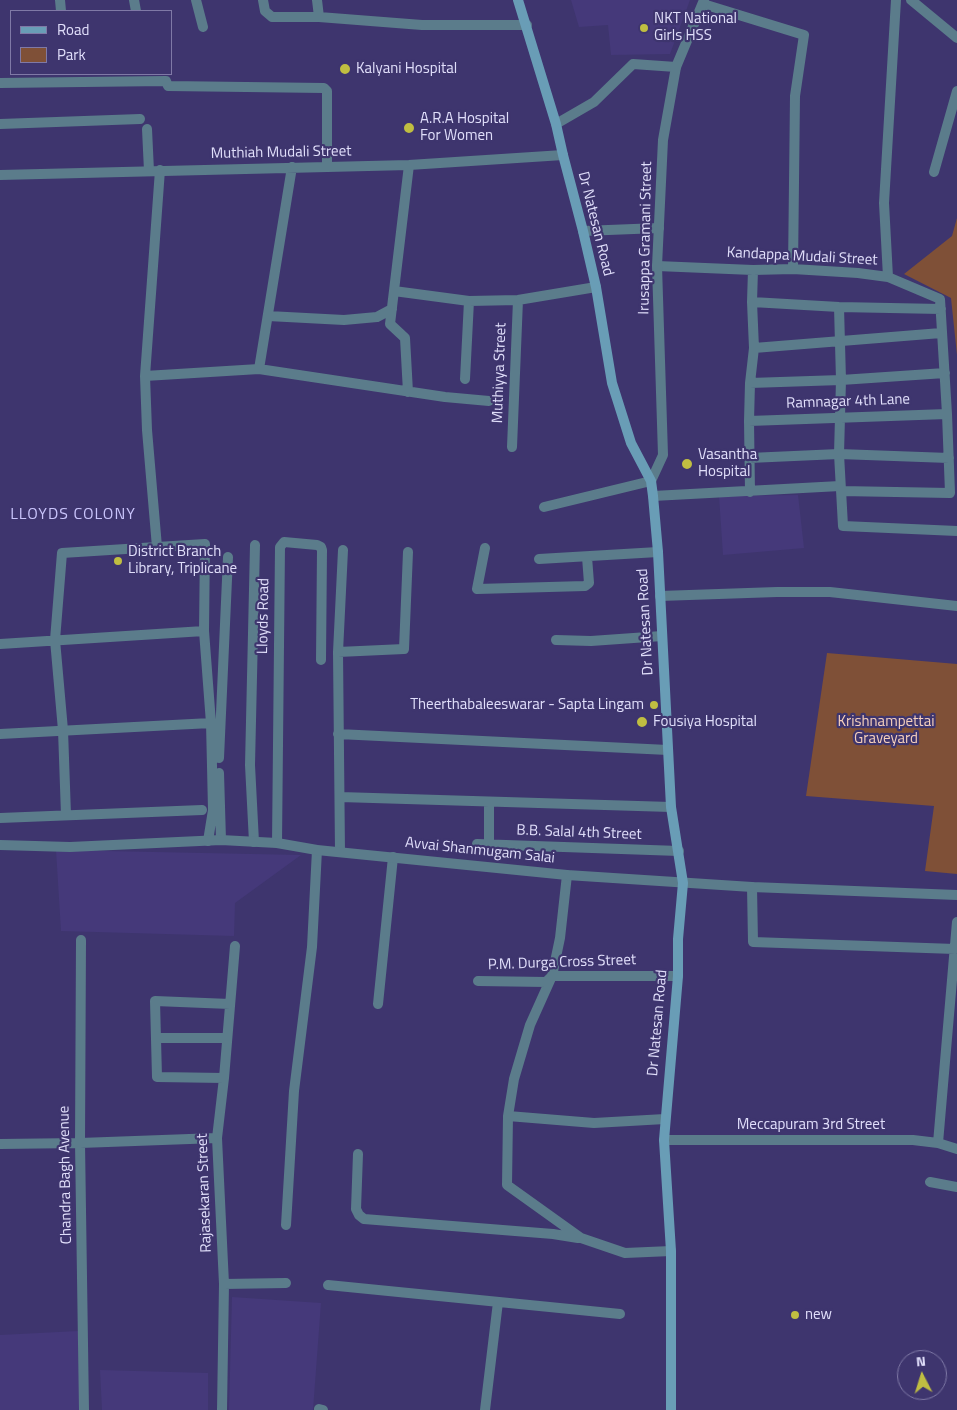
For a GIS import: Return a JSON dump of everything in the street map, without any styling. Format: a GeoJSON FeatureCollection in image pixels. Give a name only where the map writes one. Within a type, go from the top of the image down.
{"type":"FeatureCollection","features":[{"type":"Feature","properties":{"kind":"main road","name":"Dr Natesan Road"},"geometry":{"type":"LineString","coordinates":[[518,0],[556,124],[562,155],[583,231],[596,287],[612,383],[631,443],[651,481],[653,496],[658,552],[671,807],[683,883],[678,939],[678,976],[664,1140],[671,1251],[671,1410]]}},
{"type":"Feature","properties":{"kind":"street"},"geometry":{"type":"LineString","coordinates":[[196,0],[203,27]]}},
{"type":"Feature","properties":{"kind":"street"},"geometry":{"type":"LineString","coordinates":[[262,0],[265,11],[272,17],[319,16],[422,25],[527,25]]}},
{"type":"Feature","properties":{"kind":"street"},"geometry":{"type":"LineString","coordinates":[[317,0],[319,16]]}},
{"type":"Feature","properties":{"kind":"street"},"geometry":{"type":"LineString","coordinates":[[888,277],[884,203],[896,0]]}},
{"type":"Feature","properties":{"kind":"street"},"geometry":{"type":"LineString","coordinates":[[912,0],[957,38]]}},
{"type":"Feature","properties":{"kind":"street"},"geometry":{"type":"LineString","coordinates":[[703,2],[804,35],[795,96],[793,269]]}},
{"type":"Feature","properties":{"kind":"street","name":"Irusappa Gramani Street"},"geometry":{"type":"LineString","coordinates":[[651,481],[662,455],[657,266],[663,140],[676,67],[703,2]]}},
{"type":"Feature","properties":{"kind":"street"},"geometry":{"type":"LineString","coordinates":[[556,124],[594,102],[633,64],[676,67]]}},
{"type":"Feature","properties":{"kind":"street"},"geometry":{"type":"LineString","coordinates":[[0,83],[166,81],[168,86],[324,88],[327,91],[327,166]]}},
{"type":"Feature","properties":{"kind":"street"},"geometry":{"type":"LineString","coordinates":[[934,172],[957,91]]}},
{"type":"Feature","properties":{"kind":"street"},"geometry":{"type":"LineString","coordinates":[[0,124],[140,119]]}},
{"type":"Feature","properties":{"kind":"street"},"geometry":{"type":"LineString","coordinates":[[147,129],[149,170]]}},
{"type":"Feature","properties":{"kind":"street","name":"Muthiah Mudali Street"},"geometry":{"type":"LineString","coordinates":[[0,175],[409,165],[562,155]]}},
{"type":"Feature","properties":{"kind":"street"},"geometry":{"type":"LineString","coordinates":[[408,392],[405,338],[390,324],[409,165]]}},
{"type":"Feature","properties":{"kind":"street"},"geometry":{"type":"LineString","coordinates":[[260,369],[292,167]]}},
{"type":"Feature","properties":{"kind":"street"},"geometry":{"type":"LineString","coordinates":[[157,547],[147,430],[145,376],[160,170]]}},
{"type":"Feature","properties":{"kind":"street"},"geometry":{"type":"LineString","coordinates":[[583,231],[659,228]]}},
{"type":"Feature","properties":{"kind":"street","name":"Kandappa Mudali Street"},"geometry":{"type":"LineString","coordinates":[[657,266],[753,270],[793,269],[888,277],[940,304]]}},
{"type":"Feature","properties":{"kind":"street"},"geometry":{"type":"LineString","coordinates":[[750,492],[750,383],[754,348],[753,270]]}},
{"type":"Feature","properties":{"kind":"street"},"geometry":{"type":"LineString","coordinates":[[394,291],[469,301],[518,300],[596,287]]}},
{"type":"Feature","properties":{"kind":"street","name":"Muthiyya Street"},"geometry":{"type":"LineString","coordinates":[[512,447],[518,300]]}},
{"type":"Feature","properties":{"kind":"street"},"geometry":{"type":"LineString","coordinates":[[466,380],[469,301]]}},
{"type":"Feature","properties":{"kind":"street"},"geometry":{"type":"LineString","coordinates":[[653,496],[840,489],[950,493],[940,304],[839,307],[752,302]]}},
{"type":"Feature","properties":{"kind":"street"},"geometry":{"type":"LineString","coordinates":[[839,307],[839,454],[844,526],[957,531]]}},
{"type":"Feature","properties":{"kind":"street"},"geometry":{"type":"LineString","coordinates":[[268,316],[344,320],[377,317],[392,309]]}},
{"type":"Feature","properties":{"kind":"street"},"geometry":{"type":"LineString","coordinates":[[754,348],[941,333]]}},
{"type":"Feature","properties":{"kind":"street"},"geometry":{"type":"LineString","coordinates":[[145,376],[260,369],[445,398],[489,401]]}},
{"type":"Feature","properties":{"kind":"street"},"geometry":{"type":"LineString","coordinates":[[750,383],[840,380],[945,373]]}},
{"type":"Feature","properties":{"kind":"street","name":"Ramnagar 4th Lane"},"geometry":{"type":"LineString","coordinates":[[749,421],[947,414]]}},
{"type":"Feature","properties":{"kind":"street"},"geometry":{"type":"LineString","coordinates":[[749,458],[839,454],[949,458]]}},
{"type":"Feature","properties":{"kind":"street"},"geometry":{"type":"LineString","coordinates":[[544,507],[651,481]]}},
{"type":"Feature","properties":{"kind":"street","name":"Lloyds Road"},"geometry":{"type":"LineString","coordinates":[[277,843],[280,546],[284,542],[317,546],[321,547],[322,550],[322,660]]}},
{"type":"Feature","properties":{"kind":"street"},"geometry":{"type":"LineString","coordinates":[[66,815],[55,640],[62,553],[205,544],[204,631],[211,723],[213,810],[208,841]]}},
{"type":"Feature","properties":{"kind":"street"},"geometry":{"type":"LineString","coordinates":[[254,842],[250,765],[255,545]]}},
{"type":"Feature","properties":{"kind":"street"},"geometry":{"type":"LineString","coordinates":[[485,548],[477,590],[585,586],[589,583],[587,557]]}},
{"type":"Feature","properties":{"kind":"street"},"geometry":{"type":"LineString","coordinates":[[340,852],[338,652],[343,550]]}},
{"type":"Feature","properties":{"kind":"street"},"geometry":{"type":"LineString","coordinates":[[338,652],[404,648],[408,552]]}},
{"type":"Feature","properties":{"kind":"street"},"geometry":{"type":"LineString","coordinates":[[540,559],[658,552]]}},
{"type":"Feature","properties":{"kind":"street"},"geometry":{"type":"LineString","coordinates":[[221,840],[219,750],[228,557]]}},
{"type":"Feature","properties":{"kind":"street"},"geometry":{"type":"LineString","coordinates":[[660,596],[830,592],[957,606]]}},
{"type":"Feature","properties":{"kind":"street"},"geometry":{"type":"LineString","coordinates":[[0,644],[204,631]]}},
{"type":"Feature","properties":{"kind":"street"},"geometry":{"type":"LineString","coordinates":[[556,640],[591,641],[662,636]]}},
{"type":"Feature","properties":{"kind":"street"},"geometry":{"type":"LineString","coordinates":[[0,734],[211,723]]}},
{"type":"Feature","properties":{"kind":"street"},"geometry":{"type":"LineString","coordinates":[[338,734],[668,750]]}},
{"type":"Feature","properties":{"kind":"street"},"geometry":{"type":"LineString","coordinates":[[340,797],[671,807]]}},
{"type":"Feature","properties":{"kind":"street"},"geometry":{"type":"LineString","coordinates":[[488,844],[490,802]]}},
{"type":"Feature","properties":{"kind":"street"},"geometry":{"type":"LineString","coordinates":[[0,818],[202,810]]}},
{"type":"Feature","properties":{"kind":"street","name":"Avvai Shanmugam Salai"},"geometry":{"type":"LineString","coordinates":[[0,845],[70,846],[221,840],[277,843],[317,850],[568,875],[752,887],[957,895]]}},
{"type":"Feature","properties":{"kind":"street","name":"B.B. Salal 4th Street"},"geometry":{"type":"LineString","coordinates":[[477,844],[679,852]]}},
{"type":"Feature","properties":{"kind":"street"},"geometry":{"type":"LineString","coordinates":[[286,1225],[294,1091],[312,947],[317,850]]}},
{"type":"Feature","properties":{"kind":"street"},"geometry":{"type":"LineString","coordinates":[[378,1004],[393,857]]}},
{"type":"Feature","properties":{"kind":"street"},"geometry":{"type":"LineString","coordinates":[[568,875],[560,938],[552,976],[528,1034],[514,1079],[508,1116],[507,1185],[581,1238]]}},
{"type":"Feature","properties":{"kind":"street"},"geometry":{"type":"LineString","coordinates":[[752,887],[754,942],[955,949]]}},
{"type":"Feature","properties":{"kind":"street"},"geometry":{"type":"LineString","coordinates":[[938,1142],[953,1019],[957,922]]}},
{"type":"Feature","properties":{"kind":"street","name":"Chandra Bagh Avenue"},"geometry":{"type":"LineString","coordinates":[[81,940],[80,1143],[84,1410]]}},
{"type":"Feature","properties":{"kind":"street","name":"Rajasekaran Street"},"geometry":{"type":"LineString","coordinates":[[222,1410],[224,1284],[217,1138],[235,946]]}},
{"type":"Feature","properties":{"kind":"street","name":"P.M. Durga Cross Street"},"geometry":{"type":"LineString","coordinates":[[478,981],[546,982],[552,976],[678,976]]}},
{"type":"Feature","properties":{"kind":"street"},"geometry":{"type":"LineString","coordinates":[[224,1078],[157,1078],[155,1001],[230,1004]]}},
{"type":"Feature","properties":{"kind":"street"},"geometry":{"type":"LineString","coordinates":[[156,1038],[227,1038]]}},
{"type":"Feature","properties":{"kind":"street"},"geometry":{"type":"LineString","coordinates":[[508,1116],[594,1122],[665,1119]]}},
{"type":"Feature","properties":{"kind":"street"},"geometry":{"type":"LineString","coordinates":[[0,1144],[217,1138]]}},
{"type":"Feature","properties":{"kind":"street","name":"Meccapuram 3rd Street"},"geometry":{"type":"LineString","coordinates":[[664,1140],[913,1140],[938,1142],[957,1149]]}},
{"type":"Feature","properties":{"kind":"street"},"geometry":{"type":"LineString","coordinates":[[358,1154],[356,1209],[364,1219],[543,1233],[581,1238],[625,1253],[671,1251]]}},
{"type":"Feature","properties":{"kind":"street"},"geometry":{"type":"LineString","coordinates":[[930,1182],[957,1187]]}},
{"type":"Feature","properties":{"kind":"street"},"geometry":{"type":"LineString","coordinates":[[224,1284],[286,1283]]}},
{"type":"Feature","properties":{"kind":"street"},"geometry":{"type":"LineString","coordinates":[[328,1285],[620,1314]]}},
{"type":"Feature","properties":{"kind":"street"},"geometry":{"type":"LineString","coordinates":[[485,1410],[498,1302]]}},
{"type":"Feature","properties":{"kind":"street"},"geometry":{"type":"LineString","coordinates":[[319,1410],[324,1410]]}},
{"type":"Feature","properties":{"kind":"shaded area","name":"NKT National Girls HSS"},"geometry":{"type":"Polygon","coordinates":[[[571,0],[690,0],[670,54],[611,55],[608,25],[579,27],[571,0]]]}},
{"type":"Feature","properties":{"kind":"shaded area"},"geometry":{"type":"Polygon","coordinates":[[[798,495],[804,548],[723,555],[719,496],[798,495]]]}},
{"type":"Feature","properties":{"kind":"shaded area"},"geometry":{"type":"Polygon","coordinates":[[[56,850],[301,855],[235,903],[234,936],[61,931],[56,850]]]}},
{"type":"Feature","properties":{"kind":"shaded area"},"geometry":{"type":"Polygon","coordinates":[[[232,1297],[321,1303],[313,1410],[229,1410],[232,1297]]]}},
{"type":"Feature","properties":{"kind":"shaded area"},"geometry":{"type":"Polygon","coordinates":[[[78,1331],[80,1410],[0,1410],[0,1335],[78,1331]]]}},
{"type":"Feature","properties":{"kind":"shaded area"},"geometry":{"type":"Polygon","coordinates":[[[100,1370],[208,1373],[208,1410],[102,1410],[100,1370]]]}},
{"type":"Feature","properties":{"kind":"green space"},"geometry":{"type":"Polygon","coordinates":[[[957,218],[957,355],[951,298],[904,274],[952,236],[957,218]]]}},
{"type":"Feature","properties":{"kind":"green space","name":"Krishnampettai Graveyard"},"geometry":{"type":"Polygon","coordinates":[[[827,653],[957,664],[957,874],[925,871],[934,806],[806,796],[827,653]]]}},
{"type":"Feature","properties":{"kind":"place","name":"NKT National Girls HSS"},"geometry":{"type":"Point","coordinates":[644,28]}},
{"type":"Feature","properties":{"kind":"place","name":"Kalyani Hospital"},"geometry":{"type":"Point","coordinates":[345,69]}},
{"type":"Feature","properties":{"kind":"place","name":"A.R.A Hospital For Women"},"geometry":{"type":"Point","coordinates":[409,128]}},
{"type":"Feature","properties":{"kind":"place","name":"Vasantha Hospital"},"geometry":{"type":"Point","coordinates":[687,464]}},
{"type":"Feature","properties":{"kind":"place","name":"District Branch Library, Triplicane"},"geometry":{"type":"Point","coordinates":[118,561]}},
{"type":"Feature","properties":{"kind":"place","name":"Theerthabaleeswarar - Sapta Lingam"},"geometry":{"type":"Point","coordinates":[654,705]}},
{"type":"Feature","properties":{"kind":"place","name":"Fousiya Hospital"},"geometry":{"type":"Point","coordinates":[642,722]}},
{"type":"Feature","properties":{"kind":"place","name":"new"},"geometry":{"type":"Point","coordinates":[795,1315]}},
{"type":"Feature","properties":{"kind":"district","name":"LLOYDS COLONY"},"geometry":{"type":"Point","coordinates":[73,515]}}]}
